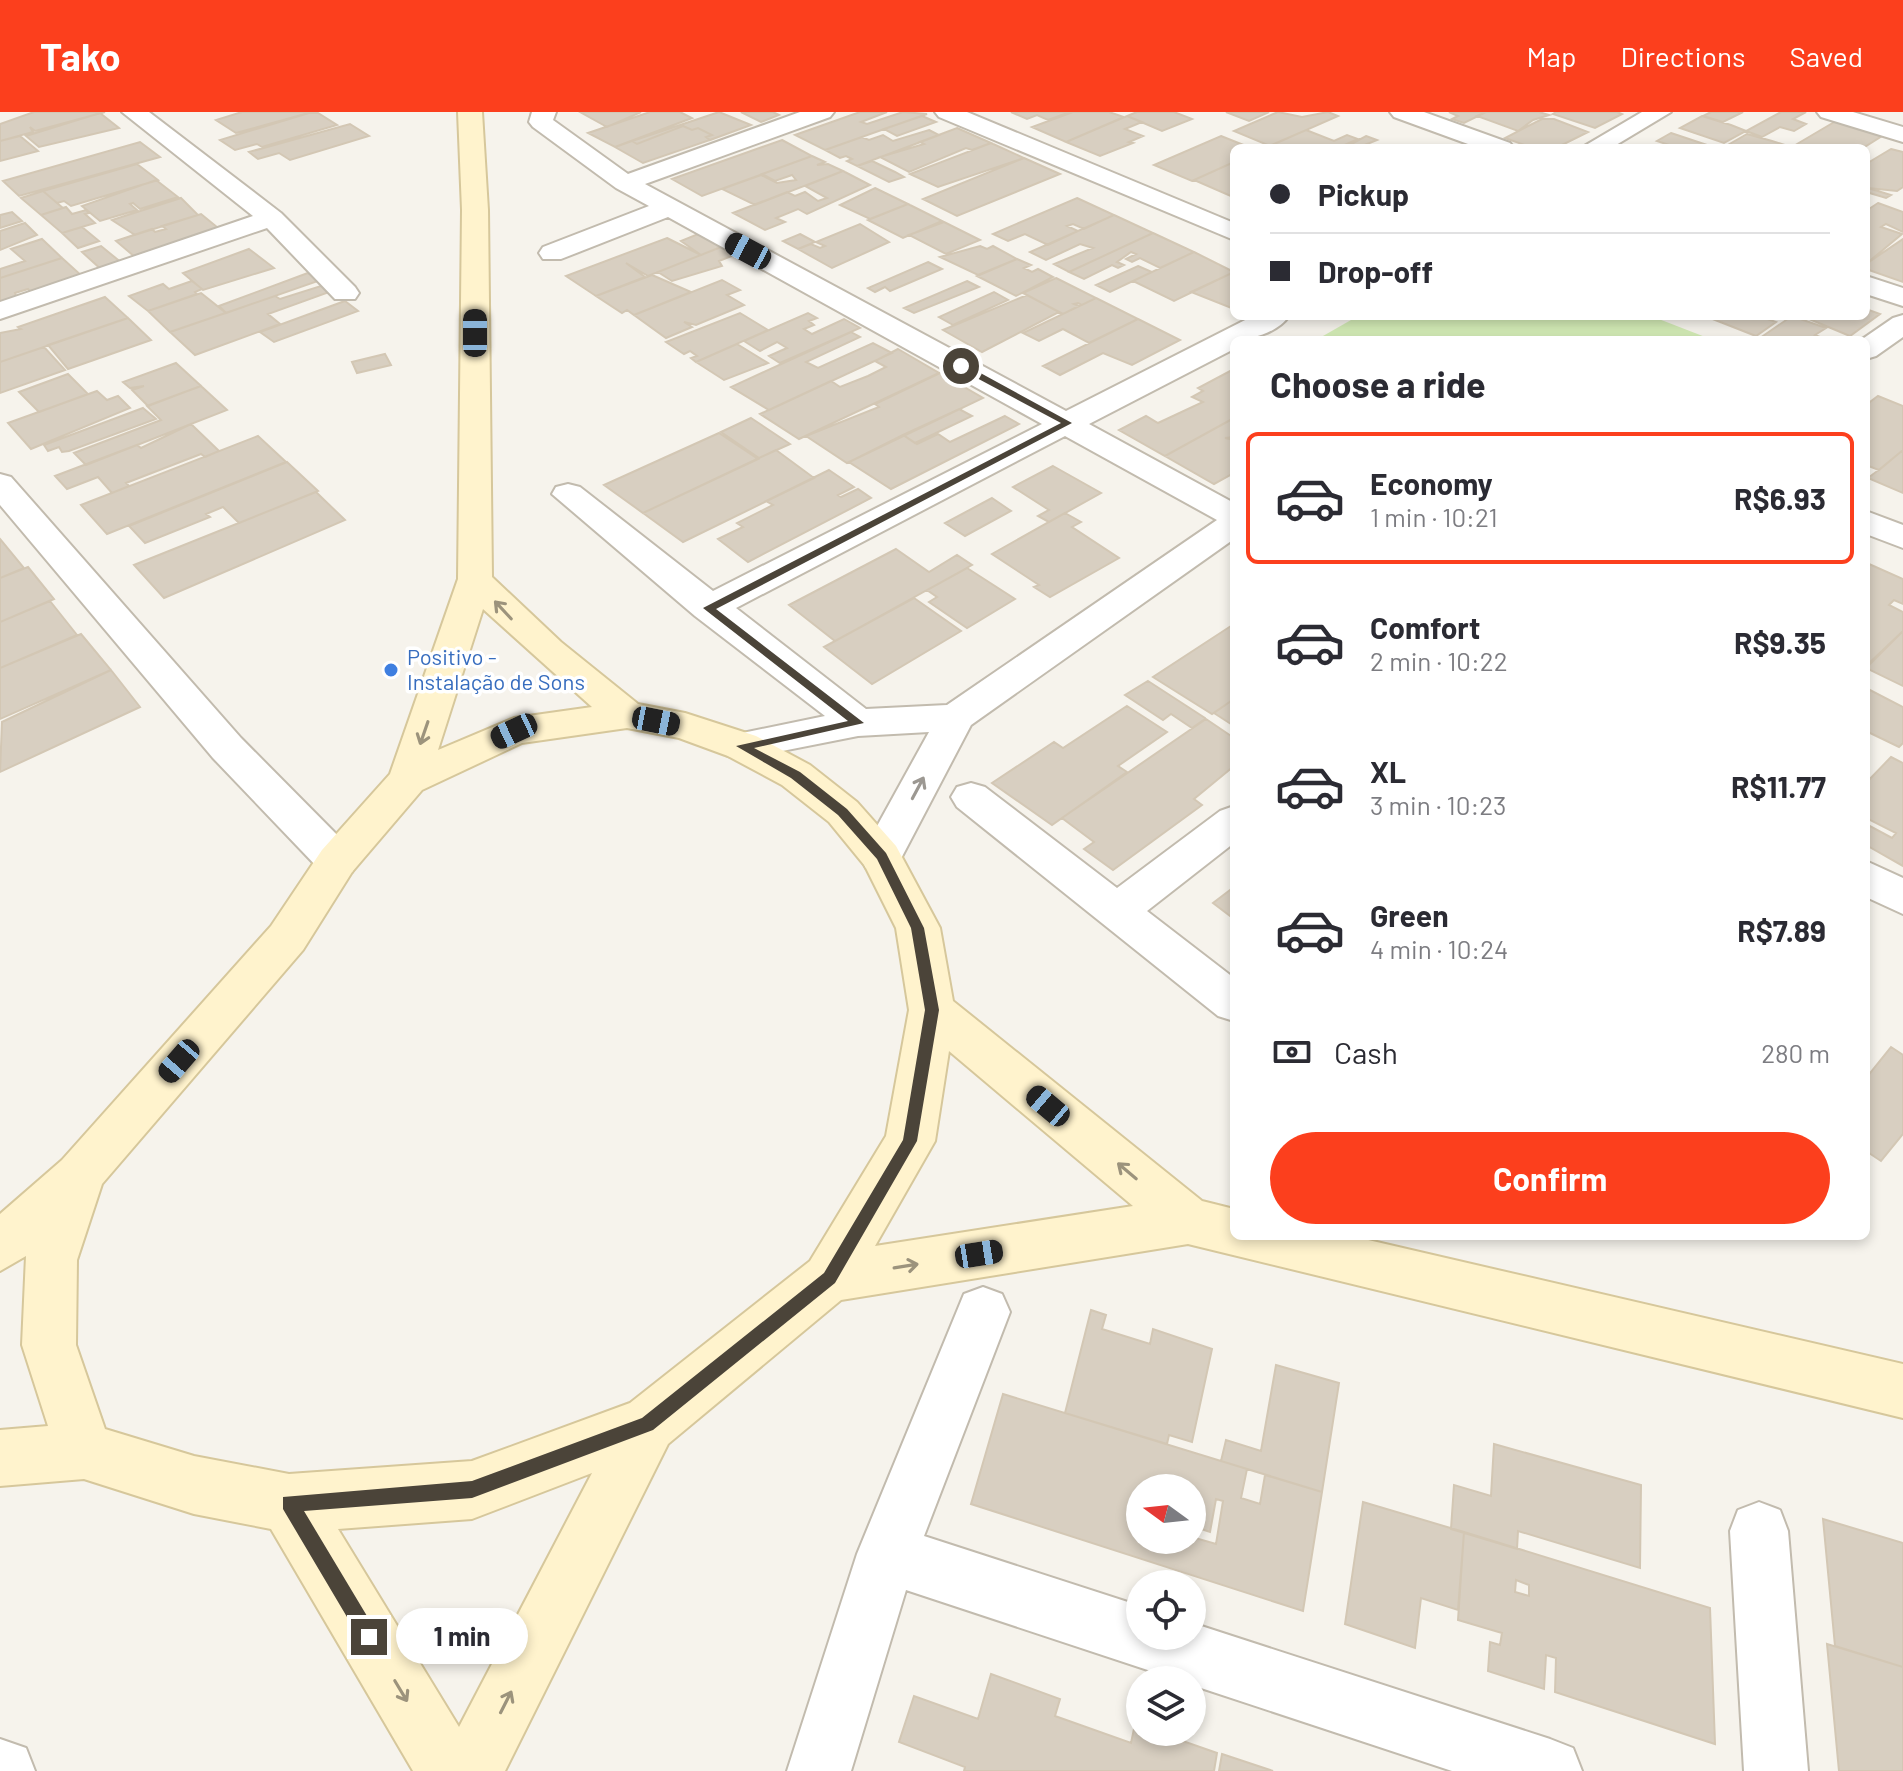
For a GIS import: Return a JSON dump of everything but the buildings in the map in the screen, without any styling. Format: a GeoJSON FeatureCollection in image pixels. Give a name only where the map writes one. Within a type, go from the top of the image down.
{"type":"FeatureCollection","features":[{"type":"Feature","properties":{"kind":"street"},"geometry":{"type":"LineString","coordinates":[[134,112],[272,218],[345,293]]}},
{"type":"Feature","properties":{"kind":"street"},"geometry":{"type":"LineString","coordinates":[[0,1247],[81,1173],[287,938],[337,861],[408,780],[475,579],[475,210],[470,112]]}},
{"type":"Feature","properties":{"kind":"street"},"geometry":{"type":"LineString","coordinates":[[544,112],[541,122],[625,183],[1230,514]]}},
{"type":"Feature","properties":{"kind":"street"},"geometry":{"type":"LineString","coordinates":[[625,183],[822,112]]}},
{"type":"Feature","properties":{"kind":"street"},"geometry":{"type":"LineString","coordinates":[[947,112],[1230,230]]}},
{"type":"Feature","properties":{"kind":"street"},"geometry":{"type":"LineString","coordinates":[[1402,112],[1491,144]]}},
{"type":"Feature","properties":{"kind":"street"},"geometry":{"type":"LineString","coordinates":[[1600,144],[1659,112]]}},
{"type":"Feature","properties":{"kind":"street"},"geometry":{"type":"LineString","coordinates":[[1829,112],[1903,135]]}},
{"type":"Feature","properties":{"kind":"street"},"geometry":{"type":"LineString","coordinates":[[552,253],[668,208]]}},
{"type":"Feature","properties":{"kind":"street"},"geometry":{"type":"LineString","coordinates":[[0,311],[272,218]]}},
{"type":"Feature","properties":{"kind":"street"},"geometry":{"type":"LineString","coordinates":[[1870,286],[1903,298]]}},
{"type":"Feature","properties":{"kind":"street"},"geometry":{"type":"LineString","coordinates":[[1236,336],[1267,320]]}},
{"type":"Feature","properties":{"kind":"street"},"geometry":{"type":"LineString","coordinates":[[1870,347],[1903,324]]}},
{"type":"Feature","properties":{"kind":"street"},"geometry":{"type":"LineString","coordinates":[[708,608],[1230,339]]}},
{"type":"Feature","properties":{"kind":"street"},"geometry":{"type":"LineString","coordinates":[[0,484],[227,748],[337,861]]}},
{"type":"Feature","properties":{"kind":"street"},"geometry":{"type":"LineString","coordinates":[[568,494],[708,608],[858,723]]}},
{"type":"Feature","properties":{"kind":"street"},"geometry":{"type":"LineString","coordinates":[[1870,523],[1903,538]]}},
{"type":"Feature","properties":{"kind":"street"},"geometry":{"type":"LineString","coordinates":[[881,857],[956,717],[1230,527]]}},
{"type":"Feature","properties":{"kind":"street"},"geometry":{"type":"LineString","coordinates":[[475,579],[524,631],[627,715]]}},
{"type":"Feature","properties":{"kind":"street"},"geometry":{"type":"LineString","coordinates":[[0,1458],[84,1451],[194,1485],[289,1503],[472,1490],[648,1424],[829,1278],[910,1141],[932,1010],[918,928],[881,857],[843,812],[796,775],[742,746],[685,726],[627,715],[514,731],[408,780]]}},
{"type":"Feature","properties":{"kind":"street"},"geometry":{"type":"LineString","coordinates":[[742,746],[858,723],[956,717]]}},
{"type":"Feature","properties":{"kind":"street"},"geometry":{"type":"LineString","coordinates":[[971,797],[1230,1000]]}},
{"type":"Feature","properties":{"kind":"street"},"geometry":{"type":"LineString","coordinates":[[1119,910],[1230,824]]}},
{"type":"Feature","properties":{"kind":"street"},"geometry":{"type":"LineString","coordinates":[[1870,879],[1903,898]]}},
{"type":"Feature","properties":{"kind":"street"},"geometry":{"type":"LineString","coordinates":[[932,1010],[1211,1227]]}},
{"type":"Feature","properties":{"kind":"street"},"geometry":{"type":"LineString","coordinates":[[81,1173],[51,1260],[49,1345],[84,1451]]}},
{"type":"Feature","properties":{"kind":"street"},"geometry":{"type":"LineString","coordinates":[[829,1278],[1211,1227]]}},
{"type":"Feature","properties":{"kind":"street"},"geometry":{"type":"LineString","coordinates":[[1267,1240],[1903,1391]]}},
{"type":"Feature","properties":{"kind":"street"},"geometry":{"type":"LineString","coordinates":[[819,1771],[887,1554],[983,1312]]}},
{"type":"Feature","properties":{"kind":"street"},"geometry":{"type":"LineString","coordinates":[[471,1771],[648,1424]]}},
{"type":"Feature","properties":{"kind":"street"},"geometry":{"type":"LineString","coordinates":[[289,1503],[449,1771]]}},
{"type":"Feature","properties":{"kind":"street"},"geometry":{"type":"LineString","coordinates":[[1759,1531],[1776,1771]]}},
{"type":"Feature","properties":{"kind":"street"},"geometry":{"type":"LineString","coordinates":[[887,1554],[1550,1771]]}},
{"type":"Feature","properties":{"kind":"green space"},"geometry":{"type":"Polygon","coordinates":[[[1351,320],[1661,320],[1703,336],[1323,336],[1351,320]]]}},
{"type":"Feature","properties":{"kind":"place","name":"Positivo - Instalação de Sons"},"geometry":{"type":"Point","coordinates":[391,670]}},
{"type":"Feature","properties":{"kind":"route"},"geometry":{"type":"LineString","coordinates":[[369,1637],[289,1503],[472,1490],[648,1424],[829,1278],[910,1141],[932,1010],[918,928],[881,857],[843,812],[796,775],[742,746],[858,723],[708,608],[1068,423],[961,366]]}}]}
